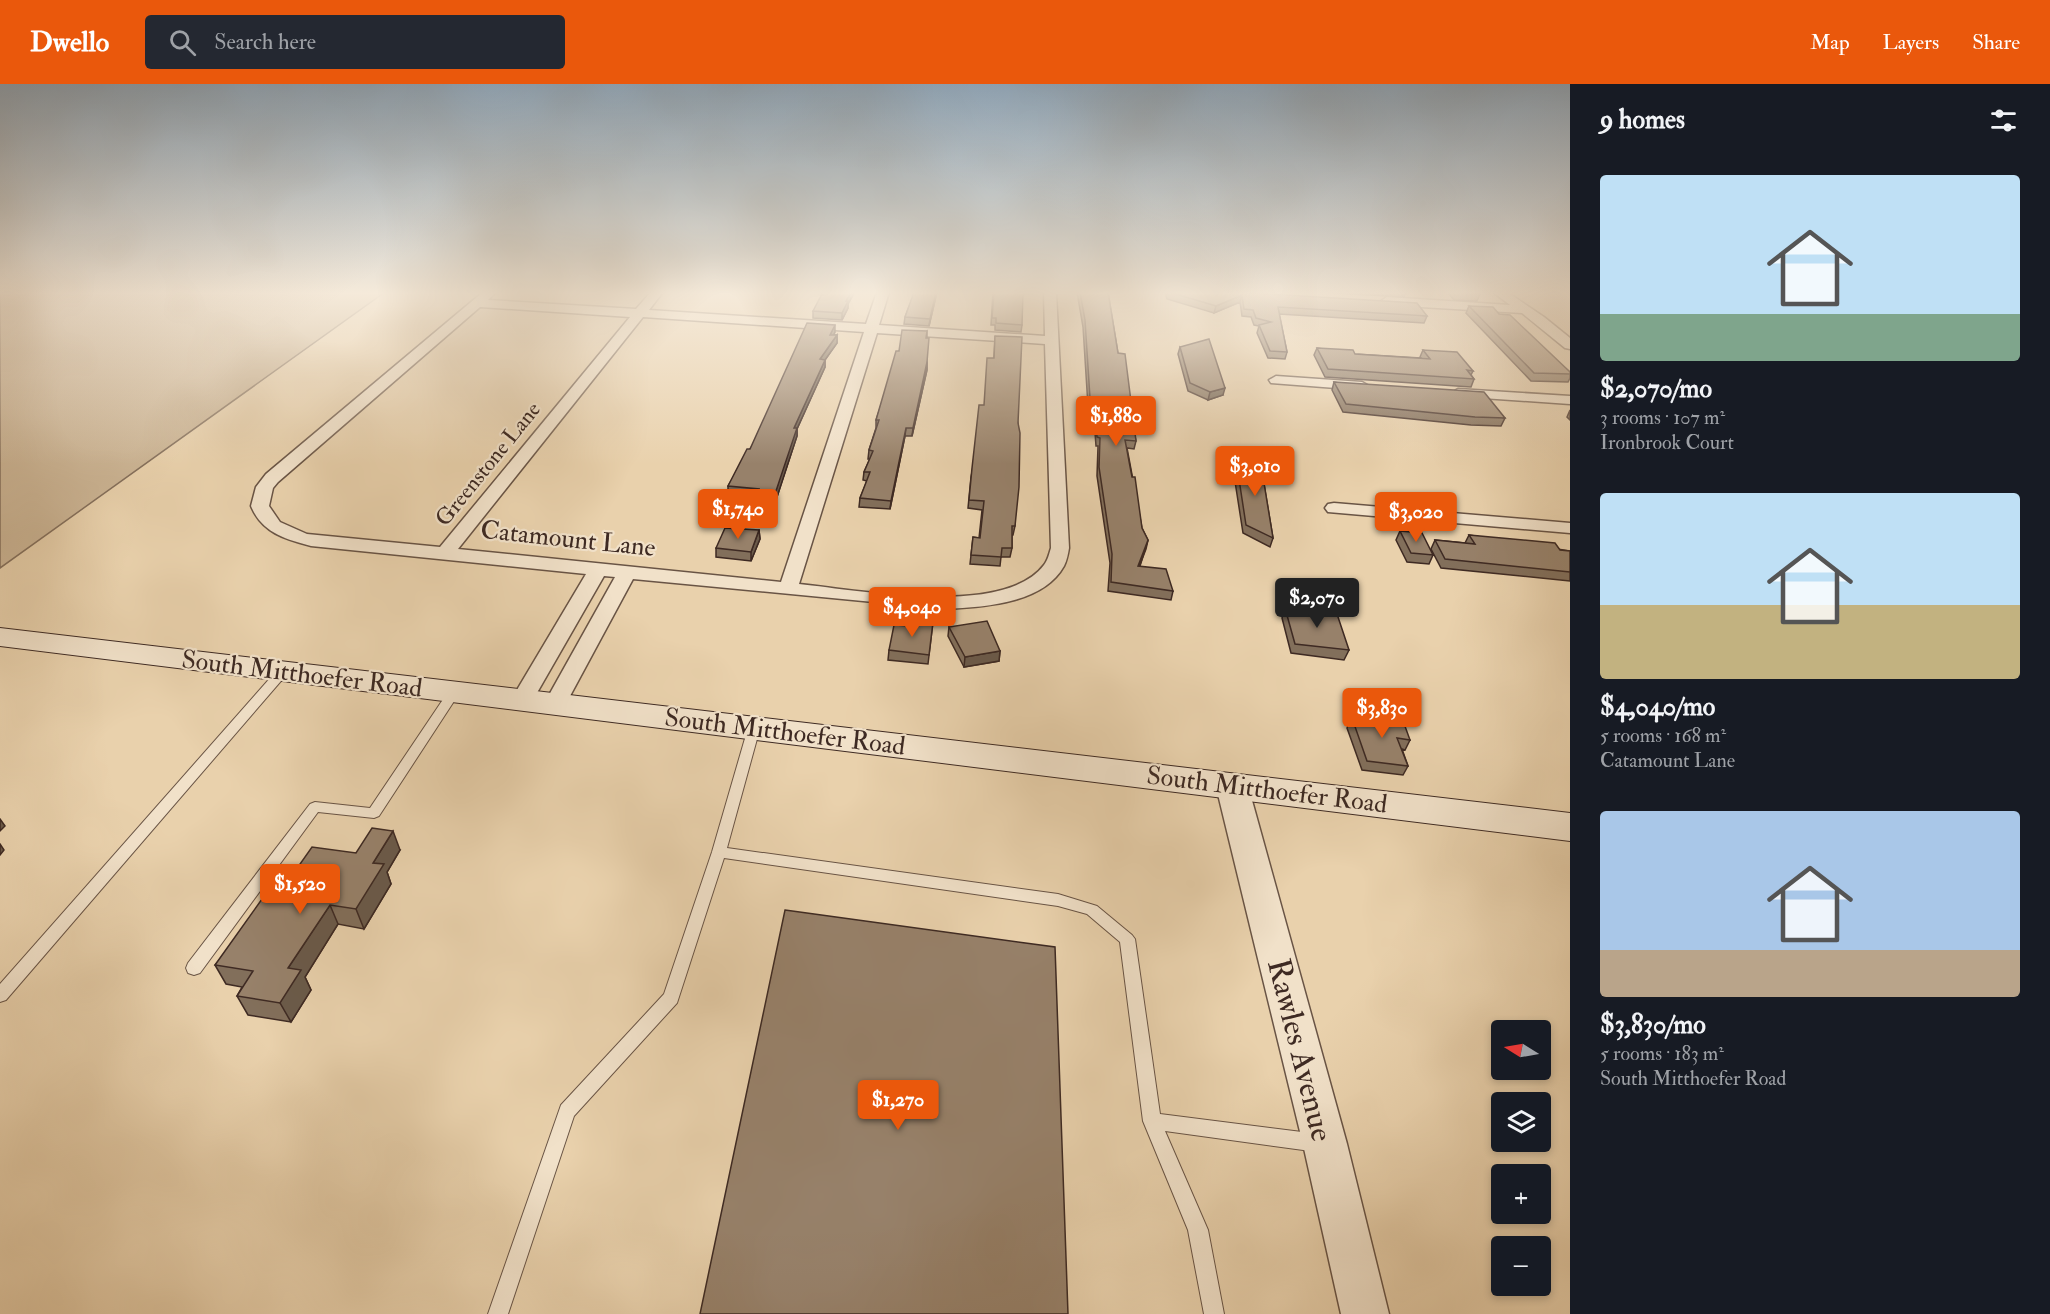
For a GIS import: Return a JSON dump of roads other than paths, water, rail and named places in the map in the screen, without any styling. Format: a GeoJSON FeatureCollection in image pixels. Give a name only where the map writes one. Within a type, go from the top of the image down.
{"type":"FeatureCollection","features":[{"type":"Feature","properties":{"kind":"main road","name":"South Mitthoefer Road"},"geometry":{"type":"LineString","coordinates":[[0,637],[1570,826]]}},
{"type":"Feature","properties":{"kind":"street","name":"Catamount Lane"},"geometry":{"type":"LineString","coordinates":[[423,349],[272,478],[261,496],[260,506],[269,523],[282,531],[304,538],[931,603],[988,600],[1017,591],[1039,579],[1054,565],[1060,548],[1052,349]]}},
{"type":"Feature","properties":{"kind":"street","name":"Greenstone Lane"},"geometry":{"type":"LineString","coordinates":[[445,553],[610,349]]}},
{"type":"Feature","properties":{"kind":"street"},"geometry":{"type":"LineString","coordinates":[[788,589],[864,349]]}},
{"type":"Feature","properties":{"kind":"street"},"geometry":{"type":"LineString","coordinates":[[1276,380],[1380,387]]}},
{"type":"Feature","properties":{"kind":"street"},"geometry":{"type":"LineString","coordinates":[[1438,391],[1570,400]]}},
{"type":"Feature","properties":{"kind":"street"},"geometry":{"type":"LineString","coordinates":[[1334,508],[1570,528]]}},
{"type":"Feature","properties":{"kind":"street"},"geometry":{"type":"LineString","coordinates":[[522,700],[598,569]]}},
{"type":"Feature","properties":{"kind":"street"},"geometry":{"type":"LineString","coordinates":[[555,704],[627,572]]}},
{"type":"Feature","properties":{"kind":"street","name":"Rawles Avenue"},"geometry":{"type":"LineString","coordinates":[[1232,786],[1325,1144],[1365,1314]]}},
{"type":"Feature","properties":{"kind":"lane"},"geometry":{"type":"LineString","coordinates":[[0,994],[283,671]]}},
{"type":"Feature","properties":{"kind":"lane"},"geometry":{"type":"LineString","coordinates":[[194,968],[315,807],[374,813],[454,692]]}},
{"type":"Feature","properties":{"kind":"lane"},"geometry":{"type":"LineString","coordinates":[[498,1314],[567,1111],[670,998],[719,852],[754,728]]}},
{"type":"Feature","properties":{"kind":"lane"},"geometry":{"type":"LineString","coordinates":[[719,852],[1058,900],[1092,910],[1127,939],[1152,1121],[1198,1230],[1214,1314]]}},
{"type":"Feature","properties":{"kind":"lane"},"geometry":{"type":"LineString","coordinates":[[1152,1121],[1325,1144]]}}]}
